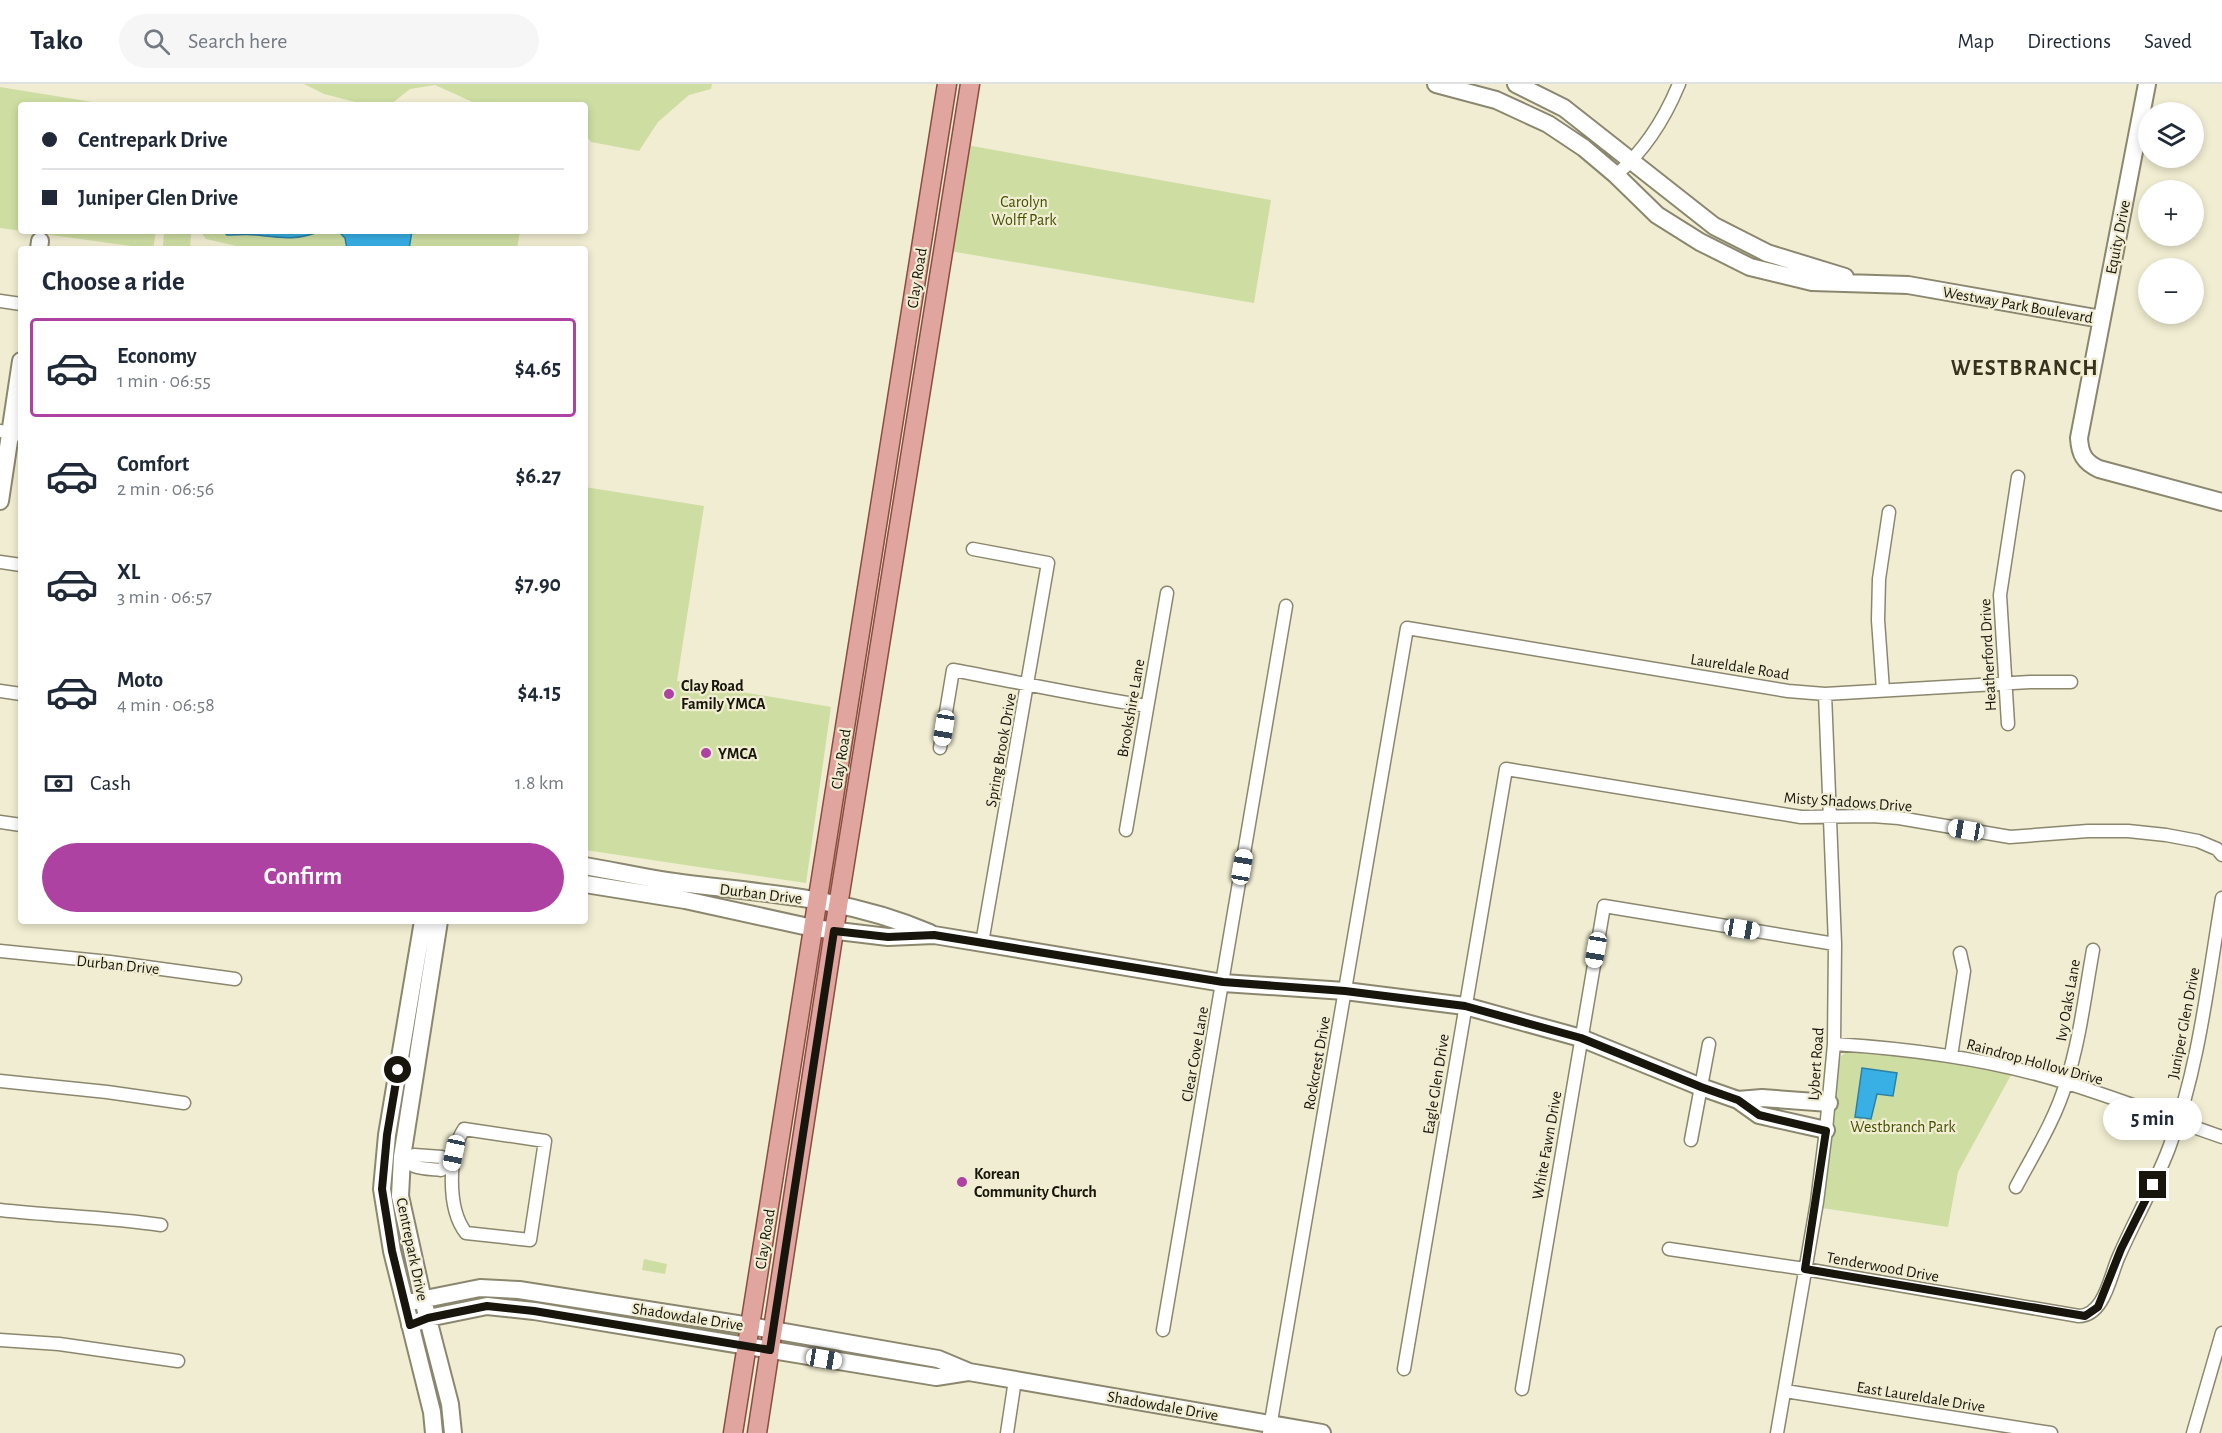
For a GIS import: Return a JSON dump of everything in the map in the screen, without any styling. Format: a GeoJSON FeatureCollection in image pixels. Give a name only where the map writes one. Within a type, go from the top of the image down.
{"type":"FeatureCollection","features":[{"type":"Feature","properties":{"kind":"main road","name":"Clay Road"},"geometry":{"type":"LineString","coordinates":[[733,1433],[946,84]]}},
{"type":"Feature","properties":{"kind":"main road","name":"Clay Road"},"geometry":{"type":"LineString","coordinates":[[757,1433],[834,931],[970,84]]}},
{"type":"Feature","properties":{"kind":"main road"},"geometry":{"type":"LineString","coordinates":[[918,260],[941,264]]}},
{"type":"Feature","properties":{"kind":"main road"},"geometry":{"type":"LineString","coordinates":[[895,405],[919,407]]}},
{"type":"Feature","properties":{"kind":"main road"},"geometry":{"type":"LineString","coordinates":[[870,563],[894,566]]}},
{"type":"Feature","properties":{"kind":"main road"},"geometry":{"type":"LineString","coordinates":[[844,732],[866,738]]}},
{"type":"Feature","properties":{"kind":"main road"},"geometry":{"type":"LineString","coordinates":[[790,1072],[812,1077]]}},
{"type":"Feature","properties":{"kind":"street","name":"Westway Park Boulevard"},"geometry":{"type":"LineString","coordinates":[[1436,84],[1496,100],[1548,124],[1584,148],[1657,215],[1700,242],[1750,267],[1812,282],[1863,282],[1918,286],[2101,319],[2079,438],[2082,455],[2088,464],[2099,470],[2222,502]]}},
{"type":"Feature","properties":{"kind":"street","name":"Westway Park Boulevard"},"geometry":{"type":"LineString","coordinates":[[1516,84],[1564,108],[1714,226],[1767,253],[1863,282]]}},
{"type":"Feature","properties":{"kind":"street"},"geometry":{"type":"LineString","coordinates":[[1616,175],[1632,162],[1667,111],[1679,84]]}},
{"type":"Feature","properties":{"kind":"street","name":"Equity Drive"},"geometry":{"type":"LineString","coordinates":[[2101,319],[2147,84]]}},
{"type":"Feature","properties":{"kind":"street"},"geometry":{"type":"LineString","coordinates":[[0,301],[18,304]]}},
{"type":"Feature","properties":{"kind":"street"},"geometry":{"type":"LineString","coordinates":[[0,501],[18,381]]}},
{"type":"Feature","properties":{"kind":"street","name":"Heatherford Drive"},"geometry":{"type":"LineString","coordinates":[[2007,724],[2000,595],[2018,477]]}},
{"type":"Feature","properties":{"kind":"street"},"geometry":{"type":"LineString","coordinates":[[1883,690],[1878,620],[1878,579],[1889,512]]}},
{"type":"Feature","properties":{"kind":"street","name":"Spring Brook Drive"},"geometry":{"type":"LineString","coordinates":[[973,549],[1048,563],[1029,684],[982,944]]}},
{"type":"Feature","properties":{"kind":"street"},"geometry":{"type":"LineString","coordinates":[[0,562],[18,565]]}},
{"type":"Feature","properties":{"kind":"street","name":"Brookshire Lane"},"geometry":{"type":"LineString","coordinates":[[1125,830],[1167,593]]}},
{"type":"Feature","properties":{"kind":"street","name":"Clear Cove Lane"},"geometry":{"type":"LineString","coordinates":[[1163,1330],[1286,606]]}},
{"type":"Feature","properties":{"kind":"street","name":"Laureldale Road"},"geometry":{"type":"LineString","coordinates":[[1407,628],[1777,689],[1825,694],[2071,682]]}},
{"type":"Feature","properties":{"kind":"street","name":"Rockcrest Drive"},"geometry":{"type":"LineString","coordinates":[[1270,1428],[1407,628]]}},
{"type":"Feature","properties":{"kind":"street"},"geometry":{"type":"LineString","coordinates":[[940,748],[952,670],[1029,684],[1078,696],[1147,706]]}},
{"type":"Feature","properties":{"kind":"street"},"geometry":{"type":"LineString","coordinates":[[0,692],[18,694]]}},
{"type":"Feature","properties":{"kind":"street","name":"Lybert Road"},"geometry":{"type":"LineString","coordinates":[[1778,1433],[1826,1131],[1834,1044],[1835,944],[1825,694]]}},
{"type":"Feature","properties":{"kind":"street","name":"Misty Shadows Drive"},"geometry":{"type":"LineString","coordinates":[[1506,768],[1801,817],[1899,818],[2010,837],[2065,831],[2128,831],[2198,841],[2217,849],[2222,855]]}},
{"type":"Feature","properties":{"kind":"street","name":"Eagle Glen Drive"},"geometry":{"type":"LineString","coordinates":[[1404,1369],[1506,768]]}},
{"type":"Feature","properties":{"kind":"street"},"geometry":{"type":"LineString","coordinates":[[0,822],[18,825]]}},
{"type":"Feature","properties":{"kind":"street","name":"Durban Drive"},"geometry":{"type":"LineString","coordinates":[[588,867],[687,884],[762,891],[839,904],[894,918],[934,935],[982,944],[1223,982],[1345,991],[1465,1006],[1581,1038],[1738,1100],[1759,1115],[1826,1131]]}},
{"type":"Feature","properties":{"kind":"street","name":"Durban Drive"},"geometry":{"type":"LineString","coordinates":[[588,884],[685,900],[813,928],[888,937],[934,935]]}},
{"type":"Feature","properties":{"kind":"street","name":"Juniper Glen Drive"},"geometry":{"type":"LineString","coordinates":[[2091,1314],[2098,1307],[2119,1254],[2169,1149],[2178,1122],[2193,1071],[2222,898]]}},
{"type":"Feature","properties":{"kind":"street","name":"White Fawn Drive"},"geometry":{"type":"LineString","coordinates":[[1522,1389],[1604,906],[1835,944]]}},
{"type":"Feature","properties":{"kind":"street","name":"Centrepark Drive"},"geometry":{"type":"LineString","coordinates":[[417,1007],[423,924]]}},
{"type":"Feature","properties":{"kind":"street","name":"Centrepark Drive"},"geometry":{"type":"LineString","coordinates":[[438,924],[387,1135],[398,1158],[400,1196],[423,1300],[450,1404],[453,1433]]}},
{"type":"Feature","properties":{"kind":"street","name":"Ivy Oaks Lane"},"geometry":{"type":"LineString","coordinates":[[2016,1187],[2055,1112],[2066,1083],[2075,1048],[2092,950]]}},
{"type":"Feature","properties":{"kind":"street","name":"Durban Drive"},"geometry":{"type":"LineString","coordinates":[[0,951],[110,962],[235,979]]}},
{"type":"Feature","properties":{"kind":"street"},"geometry":{"type":"LineString","coordinates":[[1951,1056],[1964,971],[1960,953]]}},
{"type":"Feature","properties":{"kind":"street"},"geometry":{"type":"LineString","coordinates":[[1691,1140],[1709,1044]]}},
{"type":"Feature","properties":{"kind":"street","name":"Raindrop Hollow Drive"},"geometry":{"type":"LineString","coordinates":[[1834,1044],[1951,1056],[2066,1083],[2222,1137]]}},
{"type":"Feature","properties":{"kind":"street"},"geometry":{"type":"LineString","coordinates":[[0,1081],[184,1103]]}},
{"type":"Feature","properties":{"kind":"street","name":"Durban Drive"},"geometry":{"type":"LineString","coordinates":[[1738,1100],[1762,1098],[1829,1103]]}},
{"type":"Feature","properties":{"kind":"street"},"geometry":{"type":"LineString","coordinates":[[465,1130],[545,1141],[530,1240],[466,1233],[459,1225],[450,1166],[457,1140],[465,1130]]}},
{"type":"Feature","properties":{"kind":"street"},"geometry":{"type":"LineString","coordinates":[[398,1158],[423,1168],[441,1170],[450,1166]]}},
{"type":"Feature","properties":{"kind":"street","name":"Centrepark Drive"},"geometry":{"type":"LineString","coordinates":[[398,1158],[382,1189],[392,1251],[432,1412],[434,1433]]}},
{"type":"Feature","properties":{"kind":"street"},"geometry":{"type":"LineString","coordinates":[[0,1210],[161,1225]]}},
{"type":"Feature","properties":{"kind":"street","name":"Tenderwood Drive"},"geometry":{"type":"LineString","coordinates":[[1669,1249],[1805,1269],[2079,1316],[2091,1314]]}},
{"type":"Feature","properties":{"kind":"street","name":"Shadowdale Drive"},"geometry":{"type":"LineString","coordinates":[[405,1304],[480,1288],[519,1290],[750,1326],[938,1359],[969,1372],[1270,1428],[1322,1433]]}},
{"type":"Feature","properties":{"kind":"street"},"geometry":{"type":"LineString","coordinates":[[575,1317],[578,1299]]}},
{"type":"Feature","properties":{"kind":"street","name":"Shadowdale Drive"},"geometry":{"type":"LineString","coordinates":[[410,1325],[428,1318],[487,1306],[575,1317],[936,1377],[969,1372]]}},
{"type":"Feature","properties":{"kind":"street"},"geometry":{"type":"LineString","coordinates":[[2193,1433],[2222,1333]]}},
{"type":"Feature","properties":{"kind":"street"},"geometry":{"type":"LineString","coordinates":[[0,1340],[59,1344],[178,1361]]}},
{"type":"Feature","properties":{"kind":"street"},"geometry":{"type":"LineString","coordinates":[[1007,1433],[1015,1380]]}},
{"type":"Feature","properties":{"kind":"street","name":"East Laureldale Drive"},"geometry":{"type":"LineString","coordinates":[[1785,1391],[2051,1433]]}},
{"type":"Feature","properties":{"kind":"green space"},"geometry":{"type":"Polygon","coordinates":[[[304,84],[712,84],[711,89],[689,95],[658,122],[639,151],[591,142],[588,138],[588,102],[472,102],[435,85],[410,89],[394,102],[355,102],[324,94],[304,84]]]}},
{"type":"Feature","properties":{"kind":"green space"},"geometry":{"type":"Polygon","coordinates":[[[0,87],[92,102],[18,102],[18,231],[0,228],[0,87]]]}},
{"type":"Feature","properties":{"kind":"green space","name":"Carolyn Wolff Park"},"geometry":{"type":"Polygon","coordinates":[[[961,144],[1271,200],[1254,303],[944,250],[961,144]]]}},
{"type":"Feature","properties":{"kind":"green space"},"geometry":{"type":"Polygon","coordinates":[[[44,234],[156,234],[154,246],[131,246],[44,234]]]}},
{"type":"Feature","properties":{"kind":"green space"},"geometry":{"type":"Polygon","coordinates":[[[164,234],[191,234],[190,246],[163,246],[164,234]]]}},
{"type":"Feature","properties":{"kind":"green space"},"geometry":{"type":"Polygon","coordinates":[[[202,234],[520,234],[518,246],[236,246],[206,239],[202,234]]]}},
{"type":"Feature","properties":{"kind":"green space","name":"Clay Road Family YMCA"},"geometry":{"type":"Polygon","coordinates":[[[588,487],[704,506],[677,681],[831,707],[806,883],[588,850],[588,487]]]}},
{"type":"Feature","properties":{"kind":"green space","name":"Westbranch Park"},"geometry":{"type":"Polygon","coordinates":[[[1847,1052],[1919,1058],[2011,1075],[1958,1172],[1948,1227],[1822,1208],[1834,1121],[1838,1063],[1841,1056],[1847,1052]]]}},
{"type":"Feature","properties":{"kind":"green space"},"geometry":{"type":"Polygon","coordinates":[[[644,1259],[667,1264],[665,1274],[642,1270],[644,1259]]]}},
{"type":"Feature","properties":{"kind":"water"},"geometry":{"type":"Polygon","coordinates":[[[226,234],[311,234],[288,238],[226,234]]]}},
{"type":"Feature","properties":{"kind":"water"},"geometry":{"type":"Polygon","coordinates":[[[341,234],[412,234],[410,246],[346,246],[345,238],[341,234]]]}},
{"type":"Feature","properties":{"kind":"water"},"geometry":{"type":"Polygon","coordinates":[[[1862,1068],[1897,1073],[1893,1096],[1877,1094],[1871,1119],[1855,1117],[1862,1068]]]}},
{"type":"Feature","properties":{"kind":"place","name":"Clay Road Family YMCA"},"geometry":{"type":"Point","coordinates":[669,694]}},
{"type":"Feature","properties":{"kind":"place","name":"YMCA"},"geometry":{"type":"Point","coordinates":[706,753]}},
{"type":"Feature","properties":{"kind":"place","name":"Korean Community Church"},"geometry":{"type":"Point","coordinates":[962,1182]}},
{"type":"Feature","properties":{"kind":"district","name":"WESTBRANCH"},"geometry":{"type":"Point","coordinates":[2025,367]}},
{"type":"Feature","properties":{"kind":"route"},"geometry":{"type":"LineString","coordinates":[[398,1070],[387,1135],[382,1189],[392,1251],[410,1325],[428,1318],[487,1306],[534,1311],[770,1350],[834,931],[888,937],[934,935],[1223,982],[1345,991],[1465,1006],[1581,1038],[1738,1100],[1759,1115],[1826,1131],[1805,1269],[2085,1316],[2098,1307],[2128,1233],[2153,1185]]}}]}
